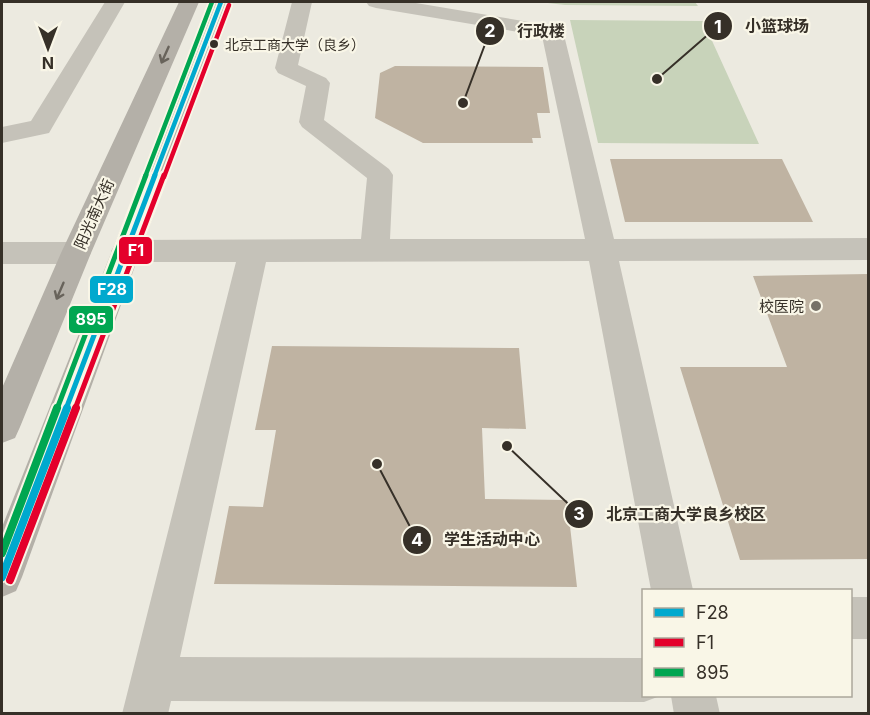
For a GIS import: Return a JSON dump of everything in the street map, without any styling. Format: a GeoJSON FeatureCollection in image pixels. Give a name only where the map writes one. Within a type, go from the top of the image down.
{"type":"FeatureCollection","features":[{"type":"Feature","properties":{"kind":"main road","name":"阳光南大街"},"geometry":{"type":"LineString","coordinates":[[2,427],[76,253],[189,2]]}},
{"type":"Feature","properties":{"kind":"main road"},"geometry":{"type":"LineString","coordinates":[[2,577],[221,2]]}},
{"type":"Feature","properties":{"kind":"street"},"geometry":{"type":"LineString","coordinates":[[2,135],[40,127],[115,2]]}},
{"type":"Feature","properties":{"kind":"street"},"geometry":{"type":"LineString","coordinates":[[302,2],[286,68],[318,83],[311,122],[380,176],[375,251]]}},
{"type":"Feature","properties":{"kind":"street"},"geometry":{"type":"LineString","coordinates":[[376,2],[552,31],[602,251],[672,589]]}},
{"type":"Feature","properties":{"kind":"street"},"geometry":{"type":"LineString","coordinates":[[126,251],[868,249]]}},
{"type":"Feature","properties":{"kind":"street"},"geometry":{"type":"LineString","coordinates":[[254,252],[149,696],[642,680]]}},
{"type":"Feature","properties":{"kind":"street"},"geometry":{"type":"LineString","coordinates":[[2,253],[76,253]]}},
{"type":"Feature","properties":{"kind":"street"},"geometry":{"type":"LineString","coordinates":[[852,618],[868,618]]}},
{"type":"Feature","properties":{"kind":"street"},"geometry":{"type":"LineString","coordinates":[[694,697],[697,714]]}},
{"type":"Feature","properties":{"kind":"green space"},"geometry":{"type":"Polygon","coordinates":[[[539,2],[695,2],[698,6],[565,5],[539,2]]]}},
{"type":"Feature","properties":{"kind":"green space"},"geometry":{"type":"Polygon","coordinates":[[[570,20],[703,21],[759,144],[598,143],[570,20]]]}},
{"type":"Feature","properties":{"kind":"building"},"geometry":{"type":"Polygon","coordinates":[[[395,66],[543,67],[550,113],[537,113],[541,138],[532,138],[533,143],[423,143],[375,118],[380,73],[395,66]]]}},
{"type":"Feature","properties":{"kind":"building"},"geometry":{"type":"Polygon","coordinates":[[[610,159],[782,159],[813,222],[625,222],[610,159]]]}},
{"type":"Feature","properties":{"kind":"building"},"geometry":{"type":"Polygon","coordinates":[[[868,274],[868,559],[740,560],[680,367],[787,367],[753,276],[868,274]]]}},
{"type":"Feature","properties":{"kind":"building"},"geometry":{"type":"Polygon","coordinates":[[[272,346],[519,348],[526,429],[482,428],[485,499],[567,500],[577,587],[214,584],[229,506],[263,507],[276,430],[255,430],[272,346]]]}},
{"type":"Feature","properties":{"kind":"transit line","name":"895"},"geometry":{"type":"LineString","coordinates":[[2,553],[212,2]]}},
{"type":"Feature","properties":{"kind":"transit line","name":"F28"},"geometry":{"type":"LineString","coordinates":[[2,577],[221,2]]}},
{"type":"Feature","properties":{"kind":"transit line","name":"F1"},"geometry":{"type":"LineString","coordinates":[[10,580],[229,5]]}},
{"type":"Feature","properties":{"kind":"place","name":"北京工商大学（良乡）"},"geometry":{"type":"Point","coordinates":[214,44]}},
{"type":"Feature","properties":{"kind":"place","name":"小篮球场"},"geometry":{"type":"Point","coordinates":[657,79]}},
{"type":"Feature","properties":{"kind":"place","name":"行政楼"},"geometry":{"type":"Point","coordinates":[463,103]}},
{"type":"Feature","properties":{"kind":"place","name":"校医院"},"geometry":{"type":"Point","coordinates":[816,306]}},
{"type":"Feature","properties":{"kind":"place","name":"北京工商大学良乡校区"},"geometry":{"type":"Point","coordinates":[507,446]}},
{"type":"Feature","properties":{"kind":"place","name":"学生活动中心"},"geometry":{"type":"Point","coordinates":[377,464]}}]}
